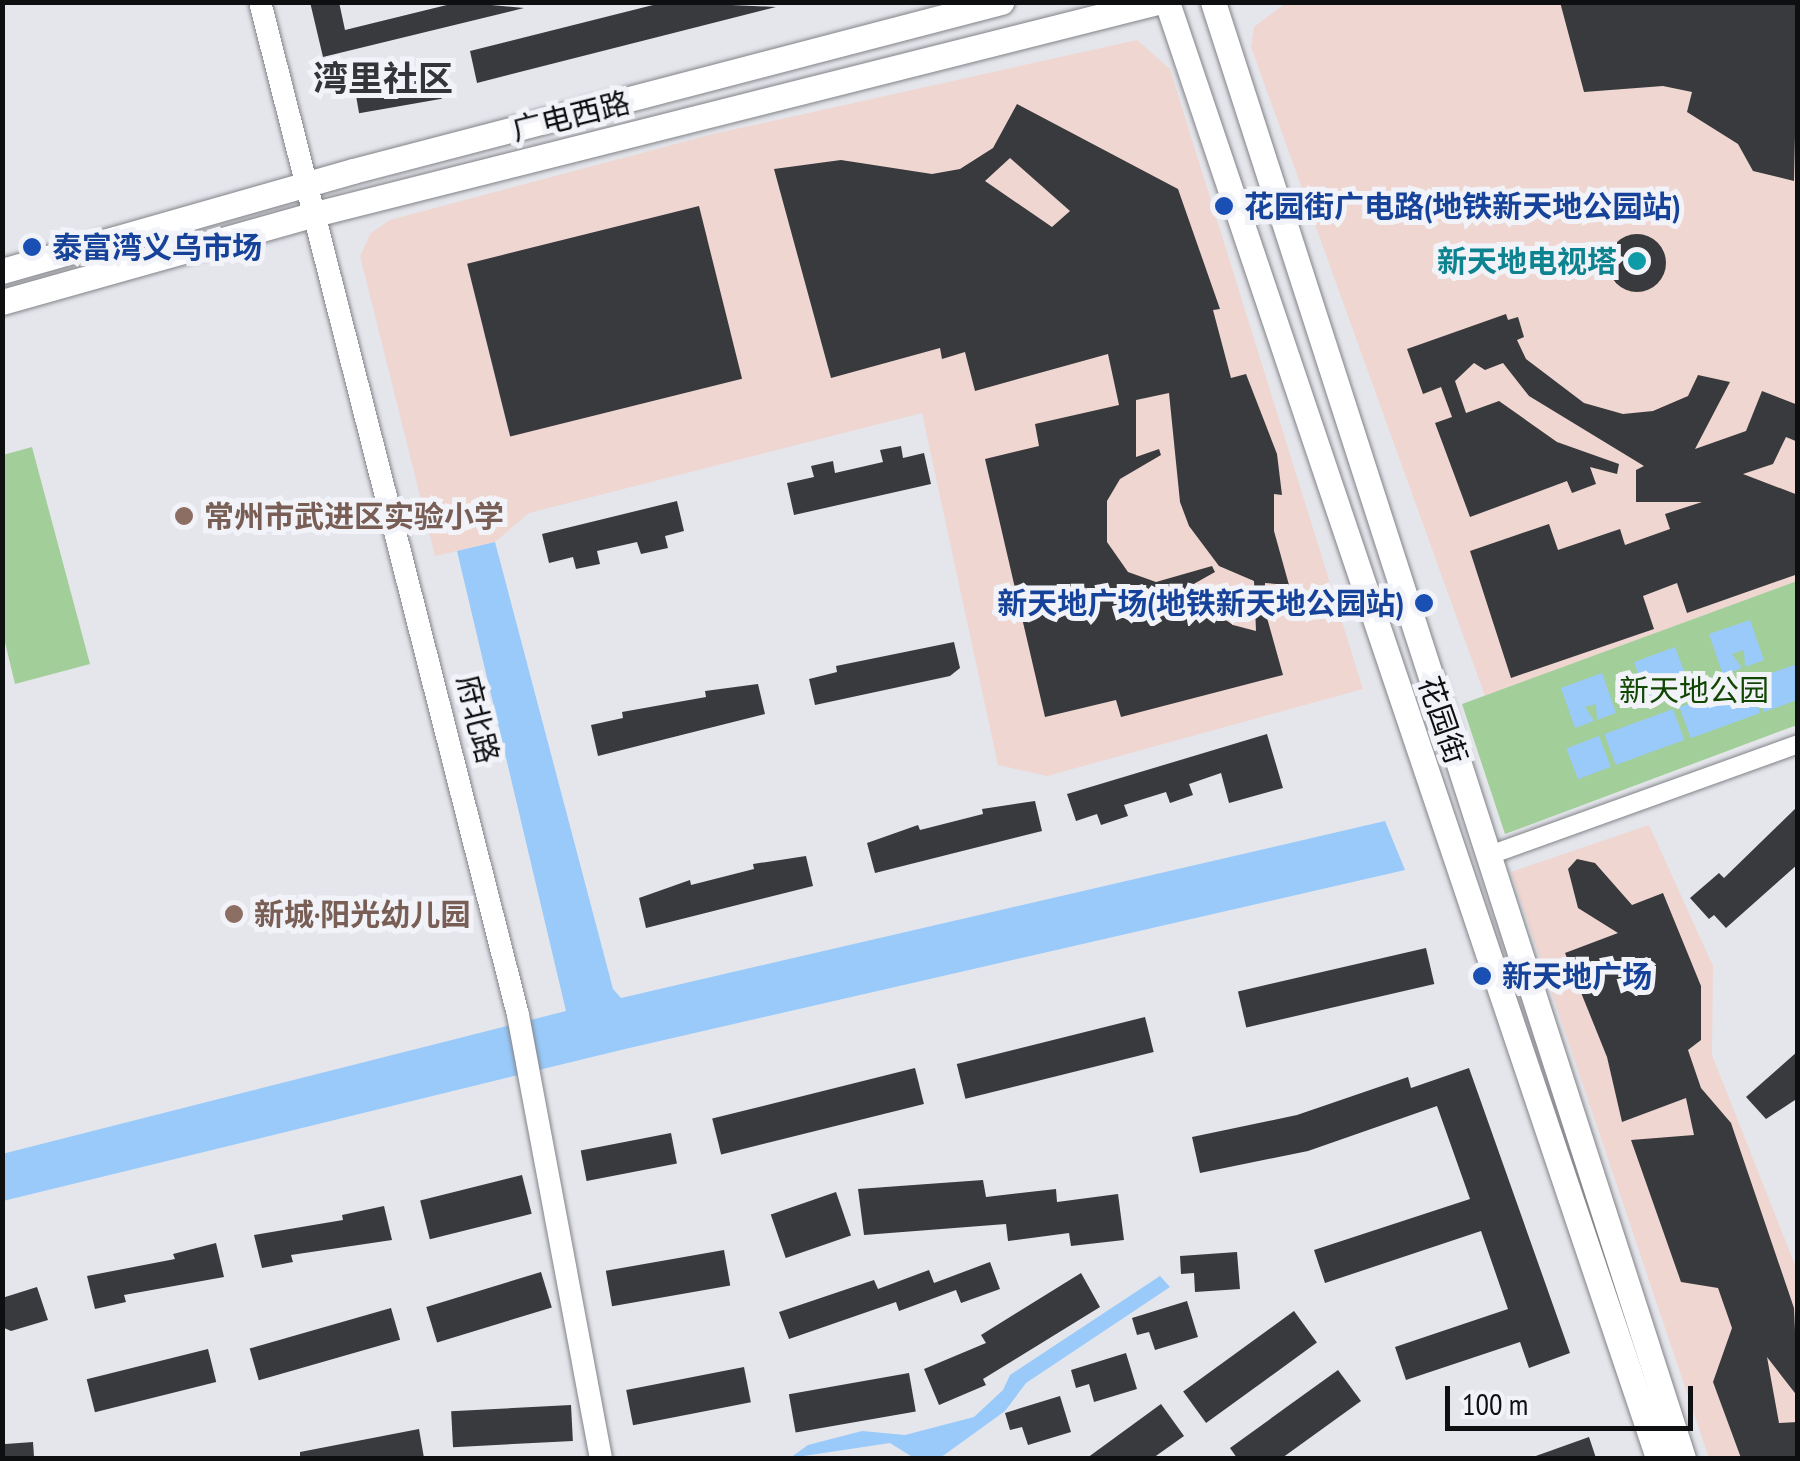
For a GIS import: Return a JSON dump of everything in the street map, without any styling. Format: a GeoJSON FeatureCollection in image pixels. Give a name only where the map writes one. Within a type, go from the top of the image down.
{"type":"FeatureCollection","features":[{"type":"Feature","properties":{"kind":"main road","name":"广电西路"},"geometry":{"type":"LineString","coordinates":[[2,272],[307,185],[1000,2]]}},
{"type":"Feature","properties":{"kind":"main road","name":"广电西路"},"geometry":{"type":"LineString","coordinates":[[2,302],[315,214],[1157,2]]}},
{"type":"Feature","properties":{"kind":"main road","name":"花园街"},"geometry":{"type":"LineString","coordinates":[[1166,2],[1658,1458]]}},
{"type":"Feature","properties":{"kind":"main road","name":"花园街"},"geometry":{"type":"LineString","coordinates":[[1213,2],[1683,1458]]}},
{"type":"Feature","properties":{"kind":"street","name":"府北路"},"geometry":{"type":"LineString","coordinates":[[260,2],[518,1015],[601,1458]]}},
{"type":"Feature","properties":{"kind":"street"},"geometry":{"type":"LineString","coordinates":[[1490,856],[1798,744]]}},
{"type":"Feature","properties":{"kind":"shaded area"},"geometry":{"type":"Polygon","coordinates":[[[1286,3],[1797,3],[1797,581],[1485,696],[1251,47],[1254,27],[1286,3]]]}},
{"type":"Feature","properties":{"kind":"shaded area"},"geometry":{"type":"Polygon","coordinates":[[[1137,40],[1170,69],[1363,689],[1047,776],[998,765],[922,413],[529,513],[495,542],[435,556],[360,256],[371,233],[390,220],[713,134],[1137,40]]]}},
{"type":"Feature","properties":{"kind":"shaded area"},"geometry":{"type":"Polygon","coordinates":[[[1649,825],[1713,966],[1712,1055],[1797,1270],[1797,1458],[1709,1458],[1511,872],[1649,825]]]}},
{"type":"Feature","properties":{"kind":"green space"},"geometry":{"type":"Polygon","coordinates":[[[32,447],[90,664],[15,684],[3,634],[3,455],[32,447]]]}},
{"type":"Feature","properties":{"kind":"green space","name":"新天地公园"},"geometry":{"type":"Polygon","coordinates":[[[1797,581],[1797,725],[1505,834],[1462,704],[1797,581]]]}},
{"type":"Feature","properties":{"kind":"water"},"geometry":{"type":"Polygon","coordinates":[[[495,542],[613,989],[621,998],[1385,821],[1405,870],[625,1049],[3,1201],[2,1154],[566,1011],[457,551],[495,542]]]}},
{"type":"Feature","properties":{"kind":"water"},"geometry":{"type":"Polygon","coordinates":[[[1750,620],[1764,660],[1745,667],[1744,650],[1732,654],[1742,668],[1723,675],[1709,634],[1750,620]]]}},
{"type":"Feature","properties":{"kind":"water"},"geometry":{"type":"Polygon","coordinates":[[[1675,647],[1690,687],[1671,694],[1670,678],[1659,681],[1668,695],[1649,702],[1634,662],[1675,647]]]}},
{"type":"Feature","properties":{"kind":"water"},"geometry":{"type":"Polygon","coordinates":[[[1797,664],[1797,700],[1764,712],[1752,680],[1797,664]]]}},
{"type":"Feature","properties":{"kind":"water"},"geometry":{"type":"Polygon","coordinates":[[[1602,673],[1616,713],[1597,720],[1596,704],[1585,707],[1594,721],[1575,728],[1561,688],[1602,673]]]}},
{"type":"Feature","properties":{"kind":"water"},"geometry":{"type":"Polygon","coordinates":[[[1749,682],[1760,713],[1691,738],[1679,707],[1749,682]]]}},
{"type":"Feature","properties":{"kind":"water"},"geometry":{"type":"Polygon","coordinates":[[[1673,709],[1684,740],[1616,765],[1604,734],[1673,709]]]}},
{"type":"Feature","properties":{"kind":"water"},"geometry":{"type":"Polygon","coordinates":[[[1599,736],[1611,767],[1578,779],[1566,749],[1599,736]]]}},
{"type":"Feature","properties":{"kind":"water"},"geometry":{"type":"Polygon","coordinates":[[[1160,1276],[1170,1287],[1026,1383],[1005,1411],[940,1458],[914,1458],[890,1443],[790,1458],[808,1445],[862,1431],[905,1435],[974,1417],[1003,1390],[1010,1375],[1160,1276]]]}},
{"type":"Feature","properties":{"kind":"building"},"geometry":{"type":"Polygon","coordinates":[[[310,2],[339,2],[345,30],[459,2],[524,8],[323,57],[310,2]]]}},
{"type":"Feature","properties":{"kind":"building"},"geometry":{"type":"Polygon","coordinates":[[[665,2],[776,7],[477,83],[470,51],[665,2]]]}},
{"type":"Feature","properties":{"kind":"building"},"geometry":{"type":"Polygon","coordinates":[[[1560,2],[1798,2],[1794,181],[1753,171],[1738,144],[1687,112],[1692,92],[1663,86],[1584,92],[1560,2]]]}},
{"type":"Feature","properties":{"kind":"building"},"geometry":{"type":"Polygon","coordinates":[[[438,77],[442,99],[359,113],[355,92],[438,77]]]}},
{"type":"Feature","properties":{"kind":"building"},"geometry":{"type":"Polygon","coordinates":[[[1017,104],[1178,189],[1220,309],[1213,310],[1231,378],[1246,374],[1277,454],[1282,495],[1274,494],[1274,531],[1289,585],[1265,583],[1264,607],[1283,675],[1121,717],[1116,700],[1045,717],[985,459],[1039,446],[1035,424],[1119,405],[1108,354],[975,391],[965,352],[942,359],[940,348],[831,378],[774,169],[841,160],[932,174],[960,169],[993,148],[1017,104]],[[1010,158],[985,181],[1052,227],[1070,211],[1010,158]],[[1169,393],[1136,400],[1136,457],[1159,449],[1161,455],[1120,479],[1107,501],[1107,542],[1128,572],[1156,582],[1212,566],[1215,572],[1183,590],[1233,625],[1256,631],[1254,581],[1219,566],[1189,526],[1180,502],[1169,393]]]}},
{"type":"Feature","properties":{"kind":"building"},"geometry":{"type":"Polygon","coordinates":[[[699,206],[742,379],[510,437],[467,264],[699,206]]]}},
{"type":"Feature","properties":{"kind":"building","name":"新天地电视塔"},"geometry":{"type":"Polygon","coordinates":[[[1637,234],[1657,243],[1666,263],[1657,283],[1637,292],[1617,283],[1608,263],[1617,243],[1637,234]]]}},
{"type":"Feature","properties":{"kind":"building"},"geometry":{"type":"Polygon","coordinates":[[[1506,314],[1508,320],[1518,317],[1524,337],[1517,340],[1526,359],[1584,403],[1623,414],[1653,411],[1688,396],[1698,375],[1730,382],[1695,449],[1746,431],[1762,391],[1798,405],[1798,442],[1786,437],[1773,464],[1743,474],[1798,495],[1798,574],[1687,613],[1677,583],[1643,596],[1654,629],[1511,678],[1470,551],[1549,524],[1558,550],[1620,529],[1625,545],[1670,529],[1665,514],[1702,502],[1636,502],[1636,470],[1644,466],[1529,396],[1503,363],[1485,370],[1474,363],[1455,381],[1466,413],[1499,401],[1557,442],[1619,464],[1617,474],[1590,467],[1596,484],[1572,493],[1567,481],[1470,517],[1435,423],[1452,417],[1441,387],[1423,394],[1407,349],[1506,314]]]}},
{"type":"Feature","properties":{"kind":"building"},"geometry":{"type":"Polygon","coordinates":[[[901,446],[903,458],[924,453],[931,484],[794,515],[787,483],[814,477],[811,466],[833,461],[835,473],[883,462],[880,450],[901,446]]]}},
{"type":"Feature","properties":{"kind":"building"},"geometry":{"type":"Polygon","coordinates":[[[677,501],[684,531],[665,536],[668,548],[641,554],[637,542],[597,551],[600,564],[576,569],[573,557],[549,563],[542,534],[677,501]]]}},
{"type":"Feature","properties":{"kind":"building"},"geometry":{"type":"Polygon","coordinates":[[[954,642],[960,668],[950,676],[815,705],[809,679],[837,672],[836,666],[954,642]]]}},
{"type":"Feature","properties":{"kind":"building"},"geometry":{"type":"Polygon","coordinates":[[[758,684],[765,714],[598,756],[591,725],[623,718],[622,712],[706,697],[705,691],[758,684]]]}},
{"type":"Feature","properties":{"kind":"building"},"geometry":{"type":"Polygon","coordinates":[[[1267,734],[1283,788],[1229,803],[1221,773],[1189,784],[1193,795],[1170,803],[1166,792],[1124,805],[1128,816],[1101,825],[1097,814],[1076,821],[1067,794],[1267,734]]]}},
{"type":"Feature","properties":{"kind":"building"},"geometry":{"type":"Polygon","coordinates":[[[1035,801],[1042,831],[875,873],[867,843],[918,825],[920,830],[983,814],[982,809],[1035,801]]]}},
{"type":"Feature","properties":{"kind":"building"},"geometry":{"type":"Polygon","coordinates":[[[1798,806],[1798,864],[1726,928],[1714,915],[1709,919],[1690,898],[1719,873],[1724,878],[1798,806]]]}},
{"type":"Feature","properties":{"kind":"building"},"geometry":{"type":"Polygon","coordinates":[[[806,856],[813,886],[646,928],[639,898],[690,880],[691,885],[754,869],[753,864],[806,856]]]}},
{"type":"Feature","properties":{"kind":"building"},"geometry":{"type":"Polygon","coordinates":[[[1577,859],[1595,863],[1632,905],[1663,893],[1701,986],[1701,1040],[1688,1050],[1701,1088],[1731,1123],[1794,1308],[1798,1397],[1767,1357],[1779,1423],[1798,1422],[1798,1458],[1741,1458],[1713,1382],[1732,1328],[1718,1288],[1681,1282],[1631,1140],[1694,1135],[1686,1098],[1622,1122],[1607,1057],[1565,953],[1618,933],[1578,908],[1568,869],[1577,859]]]}},
{"type":"Feature","properties":{"kind":"building"},"geometry":{"type":"Polygon","coordinates":[[[1426,948],[1434,984],[1246,1027],[1238,991],[1426,948]]]}},
{"type":"Feature","properties":{"kind":"building"},"geometry":{"type":"Polygon","coordinates":[[[1145,1017],[1154,1052],[965,1099],[957,1064],[1145,1017]]]}},
{"type":"Feature","properties":{"kind":"building"},"geometry":{"type":"Polygon","coordinates":[[[1798,1051],[1798,1098],[1766,1119],[1746,1097],[1798,1051]]]}},
{"type":"Feature","properties":{"kind":"building"},"geometry":{"type":"Polygon","coordinates":[[[915,1068],[924,1104],[721,1154],[712,1119],[915,1068]]]}},
{"type":"Feature","properties":{"kind":"building"},"geometry":{"type":"Polygon","coordinates":[[[1469,1068],[1570,1353],[1529,1368],[1520,1342],[1406,1380],[1395,1347],[1508,1309],[1481,1231],[1325,1283],[1314,1250],[1470,1199],[1437,1106],[1308,1151],[1200,1173],[1192,1137],[1297,1115],[1408,1077],[1411,1088],[1469,1068]]]}},
{"type":"Feature","properties":{"kind":"building"},"geometry":{"type":"Polygon","coordinates":[[[671,1133],[677,1163],[587,1181],[581,1151],[671,1133]]]}},
{"type":"Feature","properties":{"kind":"building"},"geometry":{"type":"Polygon","coordinates":[[[522,1175],[532,1214],[430,1239],[420,1200],[522,1175]]]}},
{"type":"Feature","properties":{"kind":"building"},"geometry":{"type":"Polygon","coordinates":[[[983,1180],[986,1197],[1056,1189],[1057,1202],[1118,1194],[1124,1240],[1071,1246],[1069,1233],[1008,1241],[1006,1224],[864,1235],[858,1189],[983,1180]]]}},
{"type":"Feature","properties":{"kind":"building"},"geometry":{"type":"Polygon","coordinates":[[[836,1192],[851,1235],[786,1258],[771,1214],[836,1192]]]}},
{"type":"Feature","properties":{"kind":"building"},"geometry":{"type":"Polygon","coordinates":[[[384,1206],[392,1240],[291,1255],[293,1262],[262,1268],[254,1235],[343,1220],[342,1215],[384,1206]]]}},
{"type":"Feature","properties":{"kind":"building"},"geometry":{"type":"Polygon","coordinates":[[[216,1243],[224,1277],[124,1295],[126,1302],[95,1309],[87,1276],[175,1259],[173,1254],[216,1243]]]}},
{"type":"Feature","properties":{"kind":"building"},"geometry":{"type":"Polygon","coordinates":[[[724,1250],[730,1285],[612,1306],[606,1271],[724,1250]]]}},
{"type":"Feature","properties":{"kind":"building"},"geometry":{"type":"Polygon","coordinates":[[[1237,1252],[1240,1289],[1195,1292],[1194,1273],[1181,1274],[1180,1256],[1237,1252]]]}},
{"type":"Feature","properties":{"kind":"building"},"geometry":{"type":"Polygon","coordinates":[[[990,1262],[1000,1289],[961,1303],[956,1290],[899,1311],[896,1302],[789,1339],[779,1312],[874,1280],[878,1289],[929,1270],[934,1283],[990,1262]]]}},
{"type":"Feature","properties":{"kind":"building"},"geometry":{"type":"Polygon","coordinates":[[[541,1272],[552,1307],[437,1342],[426,1307],[541,1272]]]}},
{"type":"Feature","properties":{"kind":"building"},"geometry":{"type":"Polygon","coordinates":[[[1081,1273],[1100,1307],[983,1379],[986,1385],[939,1405],[924,1369],[986,1343],[981,1335],[1081,1273]]]}},
{"type":"Feature","properties":{"kind":"building"},"geometry":{"type":"Polygon","coordinates":[[[37,1287],[48,1320],[11,1331],[2,1327],[2,1298],[37,1287]]]}},
{"type":"Feature","properties":{"kind":"building"},"geometry":{"type":"Polygon","coordinates":[[[1187,1301],[1198,1337],[1155,1350],[1149,1332],[1137,1335],[1132,1318],[1187,1301]]]}},
{"type":"Feature","properties":{"kind":"building"},"geometry":{"type":"Polygon","coordinates":[[[391,1308],[400,1340],[259,1380],[250,1349],[391,1308]]]}},
{"type":"Feature","properties":{"kind":"building"},"geometry":{"type":"Polygon","coordinates":[[[1294,1311],[1317,1343],[1206,1423],[1183,1392],[1294,1311]]]}},
{"type":"Feature","properties":{"kind":"building"},"geometry":{"type":"Polygon","coordinates":[[[208,1349],[216,1382],[95,1412],[87,1379],[208,1349]]]}},
{"type":"Feature","properties":{"kind":"building"},"geometry":{"type":"Polygon","coordinates":[[[1126,1353],[1137,1389],[1094,1402],[1089,1384],[1076,1388],[1071,1370],[1126,1353]]]}},
{"type":"Feature","properties":{"kind":"building"},"geometry":{"type":"Polygon","coordinates":[[[744,1367],[751,1402],[633,1425],[626,1390],[744,1367]]]}},
{"type":"Feature","properties":{"kind":"building"},"geometry":{"type":"Polygon","coordinates":[[[1338,1370],[1361,1401],[1282,1458],[1237,1458],[1230,1448],[1338,1370]]]}},
{"type":"Feature","properties":{"kind":"building"},"geometry":{"type":"Polygon","coordinates":[[[909,1373],[916,1411],[796,1433],[789,1394],[909,1373]]]}},
{"type":"Feature","properties":{"kind":"building"},"geometry":{"type":"Polygon","coordinates":[[[1060,1396],[1071,1432],[1028,1445],[1022,1427],[1010,1430],[1005,1413],[1060,1396]]]}},
{"type":"Feature","properties":{"kind":"building"},"geometry":{"type":"Polygon","coordinates":[[[1161,1404],[1184,1436],[1153,1458],[1087,1458],[1161,1404]]]}},
{"type":"Feature","properties":{"kind":"building"},"geometry":{"type":"Polygon","coordinates":[[[571,1405],[573,1441],[453,1447],[451,1411],[571,1405]]]}},
{"type":"Feature","properties":{"kind":"building"},"geometry":{"type":"Polygon","coordinates":[[[419,1429],[424,1458],[300,1458],[300,1452],[419,1429]]]}},
{"type":"Feature","properties":{"kind":"building"},"geometry":{"type":"Polygon","coordinates":[[[1589,1437],[1596,1458],[1533,1458],[1533,1457],[1589,1437]]]}},
{"type":"Feature","properties":{"kind":"building"},"geometry":{"type":"Polygon","coordinates":[[[33,1442],[34,1458],[3,1458],[2,1444],[33,1442]]]}},
{"type":"Feature","properties":{"kind":"place","name":"花园街广电路(地铁新天地公园站)"},"geometry":{"type":"Point","coordinates":[1224,206]}},
{"type":"Feature","properties":{"kind":"place","name":"泰富湾义乌市场"},"geometry":{"type":"Point","coordinates":[32,247]}},
{"type":"Feature","properties":{"kind":"place","name":"新天地电视塔"},"geometry":{"type":"Point","coordinates":[1637,261]}},
{"type":"Feature","properties":{"kind":"place","name":"常州市武进区实验小学"},"geometry":{"type":"Point","coordinates":[184,516]}},
{"type":"Feature","properties":{"kind":"place","name":"新天地广场(地铁新天地公园站)"},"geometry":{"type":"Point","coordinates":[1424,603]}},
{"type":"Feature","properties":{"kind":"place","name":"新城·阳光幼儿园"},"geometry":{"type":"Point","coordinates":[234,914]}},
{"type":"Feature","properties":{"kind":"place","name":"新天地广场"},"geometry":{"type":"Point","coordinates":[1482,976]}},
{"type":"Feature","properties":{"kind":"district","name":"湾里社区"},"geometry":{"type":"Point","coordinates":[383,78]}}]}
